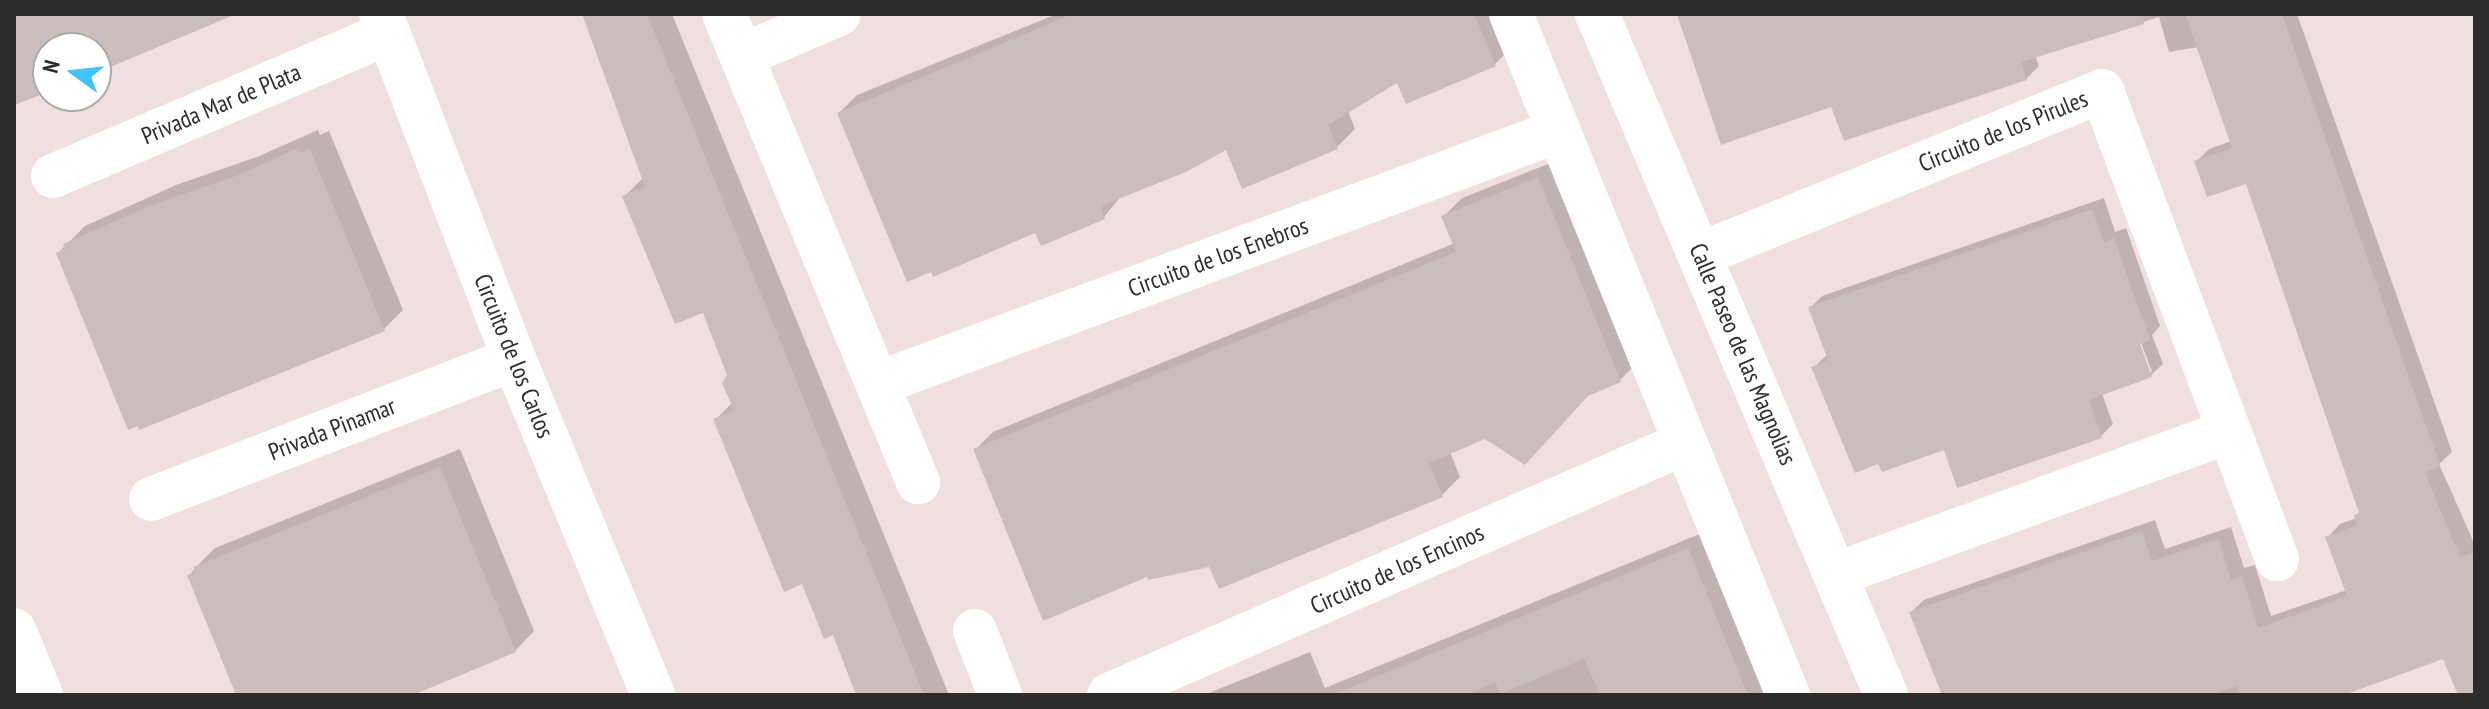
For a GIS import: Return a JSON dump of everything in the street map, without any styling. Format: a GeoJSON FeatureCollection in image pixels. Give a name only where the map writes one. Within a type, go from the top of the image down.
{"type":"FeatureCollection","features":[{"type":"Feature","properties":{"kind":"street"},"geometry":{"type":"LineString","coordinates":[[724,14],[918,482]]}},
{"type":"Feature","properties":{"kind":"street"},"geometry":{"type":"LineString","coordinates":[[743,55],[839,14]]}},
{"type":"Feature","properties":{"kind":"street"},"geometry":{"type":"LineString","coordinates":[[1511,14],[1788,695]]}},
{"type":"Feature","properties":{"kind":"street","name":"Calle Paseo de las Magnolias"},"geometry":{"type":"LineString","coordinates":[[1597,14],[1886,695]]}},
{"type":"Feature","properties":{"kind":"street","name":"Privada Mar de Plata"},"geometry":{"type":"LineString","coordinates":[[53,176],[385,23]]}},
{"type":"Feature","properties":{"kind":"street","name":"Circuito de los Carlos"},"geometry":{"type":"LineString","coordinates":[[385,23],[514,359],[653,695]]}},
{"type":"Feature","properties":{"kind":"street","name":"Circuito de los Pirules"},"geometry":{"type":"LineString","coordinates":[[1701,254],[2102,91],[2277,559]]}},
{"type":"Feature","properties":{"kind":"street","name":"Circuito de los Enebros"},"geometry":{"type":"LineString","coordinates":[[879,383],[1558,131]]}},
{"type":"Feature","properties":{"kind":"street","name":"Privada Pinamar"},"geometry":{"type":"LineString","coordinates":[[151,499],[514,359]]}},
{"type":"Feature","properties":{"kind":"street"},"geometry":{"type":"LineString","coordinates":[[1837,574],[2228,432]]}},
{"type":"Feature","properties":{"kind":"street","name":"Circuito de los Encinos"},"geometry":{"type":"LineString","coordinates":[[1109,695],[1685,443]]}},
{"type":"Feature","properties":{"kind":"street"},"geometry":{"type":"LineString","coordinates":[[14,630],[41,695]]}},
{"type":"Feature","properties":{"kind":"street"},"geometry":{"type":"LineString","coordinates":[[975,631],[1000,695]]}},
{"type":"Feature","properties":{"kind":"building"},"geometry":{"type":"Polygon","coordinates":[[[14,14],[234,14],[112,66],[112,32],[32,32],[32,98],[14,105],[14,14]]]}},
{"type":"Feature","properties":{"kind":"building"},"geometry":{"type":"Polygon","coordinates":[[[582,14],[647,14],[924,695],[856,695],[833,635],[824,639],[802,584],[784,592],[713,419],[734,410],[722,383],[727,375],[703,313],[675,324],[622,196],[645,187],[582,14]]]}},
{"type":"Feature","properties":{"kind":"building"},"geometry":{"type":"Polygon","coordinates":[[[1072,14],[1474,14],[1496,66],[1406,104],[1397,83],[1328,125],[1338,149],[1242,189],[1226,150],[1188,171],[1101,206],[1105,219],[1041,246],[1035,233],[933,277],[931,272],[907,282],[837,113],[1072,14]]]}},
{"type":"Feature","properties":{"kind":"building"},"geometry":{"type":"Polygon","coordinates":[[[1677,14],[2143,14],[2144,24],[2021,62],[2027,80],[1844,141],[1831,107],[1721,145],[1677,14]]]}},
{"type":"Feature","properties":{"kind":"building"},"geometry":{"type":"Polygon","coordinates":[[[2185,14],[2282,14],[2440,466],[2425,473],[2460,557],[2475,552],[2475,695],[2458,695],[2443,659],[2344,695],[2240,695],[2237,686],[2210,695],[1942,695],[1909,612],[2142,531],[2152,561],[2219,539],[2231,580],[2242,576],[2258,628],[2347,596],[2325,537],[2357,525],[2354,515],[2359,513],[2246,184],[2207,197],[2194,161],[2232,148],[2185,14]]]}},
{"type":"Feature","properties":{"kind":"building"},"geometry":{"type":"Polygon","coordinates":[[[298,148],[301,153],[310,149],[385,331],[139,430],[138,426],[128,430],[56,253],[65,249],[63,244],[154,204],[236,176],[298,148]]]}},
{"type":"Feature","properties":{"kind":"building"},"geometry":{"type":"Polygon","coordinates":[[[1538,177],[1621,382],[1588,396],[1525,465],[1485,439],[1429,463],[1443,497],[1219,589],[1209,567],[1148,580],[1147,577],[1043,621],[973,449],[1456,252],[1441,216],[1538,177]]]}},
{"type":"Feature","properties":{"kind":"building"},"geometry":{"type":"Polygon","coordinates":[[[2092,209],[2104,242],[2114,238],[2150,340],[2140,344],[2152,377],[2089,400],[2102,438],[1957,488],[1944,450],[1882,472],[1878,464],[1855,473],[1811,367],[1828,360],[1808,307],[2092,209]]]}},
{"type":"Feature","properties":{"kind":"building"},"geometry":{"type":"Polygon","coordinates":[[[440,467],[516,652],[413,695],[236,695],[187,575],[196,572],[193,567],[440,467]]]}},
{"type":"Feature","properties":{"kind":"building"},"geometry":{"type":"Polygon","coordinates":[[[1688,548],[1748,695],[1600,695],[1584,659],[1500,694],[1495,682],[1468,695],[1332,695],[1688,548]]]}}]}
